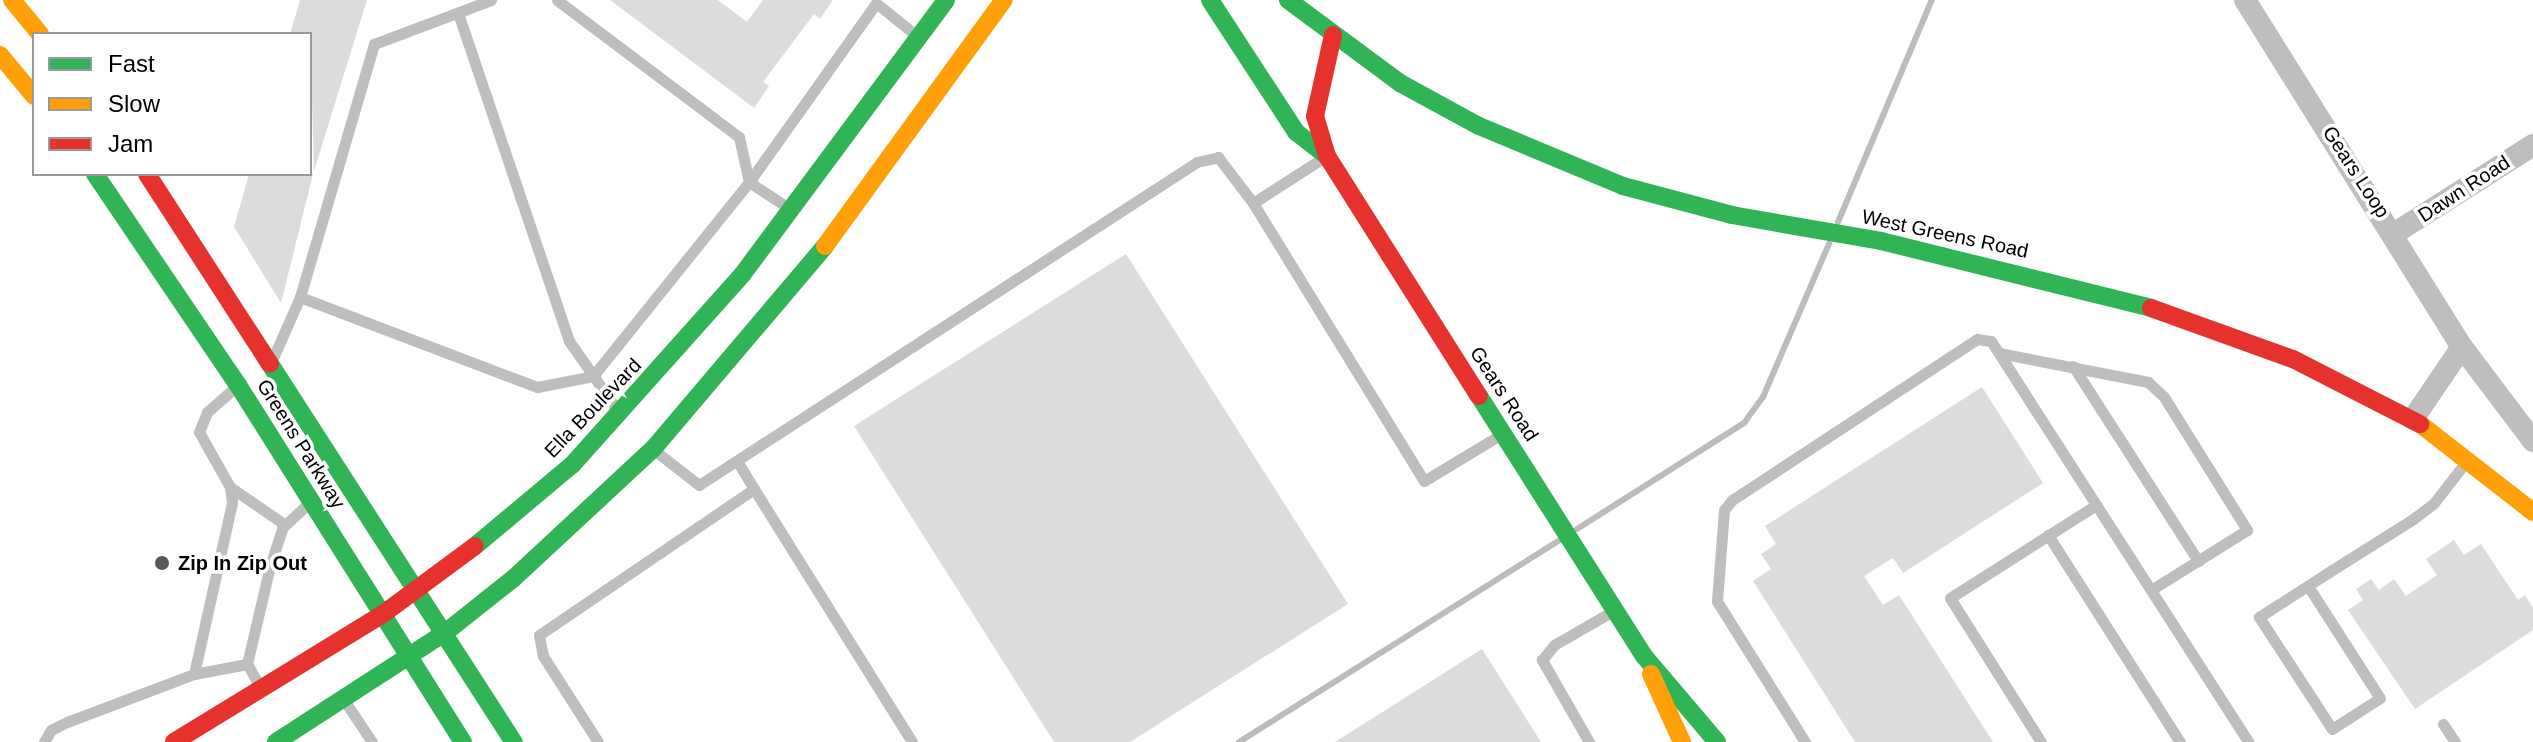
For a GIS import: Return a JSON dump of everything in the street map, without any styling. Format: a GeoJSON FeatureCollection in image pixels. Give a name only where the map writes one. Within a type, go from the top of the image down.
{"type":"FeatureCollection","features":[{"type":"Feature","properties":{"kind":"main road"},"geometry":{"type":"LineString","coordinates":[[12,0],[38,32]]}},
{"type":"Feature","properties":{"kind":"main road","name":"Ella Boulevard"},"geometry":{"type":"LineString","coordinates":[[276,742],[446,632],[514,578],[637,432],[791,210],[946,0]]}},
{"type":"Feature","properties":{"kind":"main road"},"geometry":{"type":"LineString","coordinates":[[959,0],[985,19]]}},
{"type":"Feature","properties":{"kind":"main road","name":"Ella Boulevard"},"geometry":{"type":"LineString","coordinates":[[174,742],[383,614],[512,518],[637,432],[757,335],[831,238],[985,19],[1004,0]]}},
{"type":"Feature","properties":{"kind":"main road","name":"Gears Road"},"geometry":{"type":"LineString","coordinates":[[1210,0],[1296,132],[1327,156]]}},
{"type":"Feature","properties":{"kind":"main road"},"geometry":{"type":"LineString","coordinates":[[1288,0],[1333,35]]}},
{"type":"Feature","properties":{"kind":"main road","name":"Gears Road"},"geometry":{"type":"LineString","coordinates":[[1333,35],[1315,116],[1327,156],[1644,656],[1717,742]]}},
{"type":"Feature","properties":{"kind":"main road","name":"West Greens Road"},"geometry":{"type":"LineString","coordinates":[[1333,35],[1400,83],[1559,161],[1637,189],[2117,296],[2219,329],[2340,380],[2413,419],[2533,512]]}},
{"type":"Feature","properties":{"kind":"main road"},"geometry":{"type":"LineString","coordinates":[[0,55],[32,94]]}},
{"type":"Feature","properties":{"kind":"main road","name":"Greens Parkway"},"geometry":{"type":"LineString","coordinates":[[96,176],[238,385],[463,742]]}},
{"type":"Feature","properties":{"kind":"main road","name":"Greens Parkway"},"geometry":{"type":"LineString","coordinates":[[148,176],[418,588],[514,742]]}},
{"type":"Feature","properties":{"kind":"main road"},"geometry":{"type":"LineString","coordinates":[[791,210],[831,238]]}},
{"type":"Feature","properties":{"kind":"main road"},"geometry":{"type":"LineString","coordinates":[[238,385],[271,363]]}},
{"type":"Feature","properties":{"kind":"main road","name":"Gears Road"},"geometry":{"type":"LineString","coordinates":[[1644,656],[1662,706],[1682,742]]}},
{"type":"Feature","properties":{"kind":"street","name":"Gears Loop"},"geometry":{"type":"LineString","coordinates":[[2245,0],[2395,233],[2462,347],[2533,441]]}},
{"type":"Feature","properties":{"kind":"street","name":"Dawn Road"},"geometry":{"type":"LineString","coordinates":[[2395,233],[2533,145]]}},
{"type":"Feature","properties":{"kind":"street"},"geometry":{"type":"LineString","coordinates":[[2413,419],[2462,347]]}},
{"type":"Feature","properties":{"kind":"lane"},"geometry":{"type":"LineString","coordinates":[[271,363],[300,297],[374,44],[491,0]]}},
{"type":"Feature","properties":{"kind":"lane"},"geometry":{"type":"LineString","coordinates":[[557,0],[739,137],[749,182],[791,210]]}},
{"type":"Feature","properties":{"kind":"lane"},"geometry":{"type":"LineString","coordinates":[[300,297],[537,387],[593,376],[749,182],[876,3],[917,37]]}},
{"type":"Feature","properties":{"kind":"lane"},"geometry":{"type":"LineString","coordinates":[[458,13],[569,341],[637,432],[699,485],[1208,156],[1227,164],[1253,203],[1424,481],[1503,433]]}},
{"type":"Feature","properties":{"kind":"lane"},"geometry":{"type":"LineString","coordinates":[[1253,203],[1327,156]]}},
{"type":"Feature","properties":{"kind":"lane"},"geometry":{"type":"LineString","coordinates":[[1805,742],[1717,601],[1724,510],[1732,500],[1966,344],[1991,341],[2248,742]]}},
{"type":"Feature","properties":{"kind":"lane"},"geometry":{"type":"LineString","coordinates":[[1999,353],[2148,382],[2164,397],[2247,530],[2151,590]]}},
{"type":"Feature","properties":{"kind":"lane"},"geometry":{"type":"LineString","coordinates":[[2073,366],[2198,561]]}},
{"type":"Feature","properties":{"kind":"lane"},"geometry":{"type":"LineString","coordinates":[[194,674],[232,502],[230,487],[199,432],[207,412],[238,385]]}},
{"type":"Feature","properties":{"kind":"lane"},"geometry":{"type":"LineString","coordinates":[[2308,586],[2380,698],[2332,729],[2259,617],[2434,503],[2467,459]]}},
{"type":"Feature","properties":{"kind":"lane"},"geometry":{"type":"LineString","coordinates":[[737,461],[912,742]]}},
{"type":"Feature","properties":{"kind":"lane"},"geometry":{"type":"LineString","coordinates":[[230,487],[284,524]]}},
{"type":"Feature","properties":{"kind":"lane"},"geometry":{"type":"LineString","coordinates":[[598,742],[543,656],[539,635],[754,489]]}},
{"type":"Feature","properties":{"kind":"lane"},"geometry":{"type":"LineString","coordinates":[[261,691],[247,664],[284,524],[311,501]]}},
{"type":"Feature","properties":{"kind":"lane"},"geometry":{"type":"LineString","coordinates":[[2041,742],[1950,598],[2096,505]]}},
{"type":"Feature","properties":{"kind":"lane"},"geometry":{"type":"LineString","coordinates":[[2048,535],[2180,742]]}},
{"type":"Feature","properties":{"kind":"lane"},"geometry":{"type":"LineString","coordinates":[[1589,742],[1542,660],[1554,645],[1615,609]]}},
{"type":"Feature","properties":{"kind":"lane"},"geometry":{"type":"LineString","coordinates":[[44,742],[51,730],[67,722],[194,674],[247,664]]}},
{"type":"Feature","properties":{"kind":"lane"},"geometry":{"type":"LineString","coordinates":[[344,699],[372,742]]}},
{"type":"Feature","properties":{"kind":"lane"},"geometry":{"type":"LineString","coordinates":[[2443,724],[2455,742]]}},
{"type":"Feature","properties":{"kind":"building"},"geometry":{"type":"Polygon","coordinates":[[[300,0],[367,0],[314,171],[312,32],[291,32],[300,0]]]}},
{"type":"Feature","properties":{"kind":"building"},"geometry":{"type":"Polygon","coordinates":[[[610,0],[718,0],[747,22],[763,0],[833,0],[820,19],[814,14],[763,82],[769,86],[754,108],[610,0]]]}},
{"type":"Feature","properties":{"kind":"building"},"geometry":{"type":"Polygon","coordinates":[[[313,174],[281,303],[234,227],[248,176],[313,174]]]}},
{"type":"Feature","properties":{"kind":"building"},"geometry":{"type":"Polygon","coordinates":[[[1126,254],[1348,604],[1130,742],[1054,742],[854,426],[1126,254]]]}},
{"type":"Feature","properties":{"kind":"building"},"geometry":{"type":"Polygon","coordinates":[[[1982,387],[2043,483],[1903,573],[1893,558],[1864,576],[1883,605],[1899,595],[1993,742],[1855,742],[1753,581],[1771,569],[1761,554],[1776,544],[1765,526],[1982,387]]]}},
{"type":"Feature","properties":{"kind":"building"},"geometry":{"type":"Polygon","coordinates":[[[2454,540],[2464,555],[2481,544],[2518,600],[2525,595],[2533,608],[2533,630],[2415,709],[2348,610],[2363,600],[2356,589],[2371,579],[2379,590],[2394,579],[2406,596],[2437,575],[2426,559],[2454,540]]]}},
{"type":"Feature","properties":{"kind":"building"},"geometry":{"type":"Polygon","coordinates":[[[1482,649],[1541,742],[1335,742],[1482,649]]]}},
{"type":"Feature","properties":{"kind":"waterway"},"geometry":{"type":"LineString","coordinates":[[1838,222],[1932,0]]}},
{"type":"Feature","properties":{"kind":"waterway"},"geometry":{"type":"LineString","coordinates":[[1577,529],[1744,423],[1763,397],[1829,244]]}},
{"type":"Feature","properties":{"kind":"waterway"},"geometry":{"type":"LineString","coordinates":[[1239,742],[1561,539]]}},
{"type":"Feature","properties":{"kind":"traffic: fast"},"geometry":{"type":"LineString","coordinates":[[475,546],[572,465],[742,275],[946,0]]}},
{"type":"Feature","properties":{"kind":"traffic: fast"},"geometry":{"type":"LineString","coordinates":[[1210,0],[1296,132],[1327,156]]}},
{"type":"Feature","properties":{"kind":"traffic: fast"},"geometry":{"type":"LineString","coordinates":[[1288,0],[1400,83],[1479,126],[1623,186],[1732,215],[1881,241],[2151,308]]}},
{"type":"Feature","properties":{"kind":"traffic: fast"},"geometry":{"type":"LineString","coordinates":[[96,176],[238,385],[463,742]]}},
{"type":"Feature","properties":{"kind":"traffic: fast"},"geometry":{"type":"LineString","coordinates":[[276,742],[446,632],[514,578],[653,449],[825,246]]}},
{"type":"Feature","properties":{"kind":"traffic: fast"},"geometry":{"type":"LineString","coordinates":[[270,364],[514,742]]}},
{"type":"Feature","properties":{"kind":"traffic: fast"},"geometry":{"type":"LineString","coordinates":[[1479,396],[1644,656],[1717,742]]}},
{"type":"Feature","properties":{"kind":"traffic: slow"},"geometry":{"type":"LineString","coordinates":[[12,0],[38,32]]}},
{"type":"Feature","properties":{"kind":"traffic: slow"},"geometry":{"type":"LineString","coordinates":[[825,246],[1004,0]]}},
{"type":"Feature","properties":{"kind":"traffic: slow"},"geometry":{"type":"LineString","coordinates":[[0,55],[32,94]]}},
{"type":"Feature","properties":{"kind":"traffic: slow"},"geometry":{"type":"LineString","coordinates":[[2420,424],[2533,512]]}},
{"type":"Feature","properties":{"kind":"traffic: slow"},"geometry":{"type":"LineString","coordinates":[[1651,674],[1682,742]]}},
{"type":"Feature","properties":{"kind":"traffic: jam"},"geometry":{"type":"LineString","coordinates":[[1333,35],[1315,116],[1327,156],[1479,396]]}},
{"type":"Feature","properties":{"kind":"traffic: jam"},"geometry":{"type":"LineString","coordinates":[[148,176],[270,364]]}},
{"type":"Feature","properties":{"kind":"traffic: jam"},"geometry":{"type":"LineString","coordinates":[[2151,308],[2293,359],[2420,424]]}},
{"type":"Feature","properties":{"kind":"traffic: jam"},"geometry":{"type":"LineString","coordinates":[[174,742],[383,614],[475,546]]}},
{"type":"Feature","properties":{"kind":"place","name":"Zip In Zip Out"},"geometry":{"type":"Point","coordinates":[162,563]}}]}
